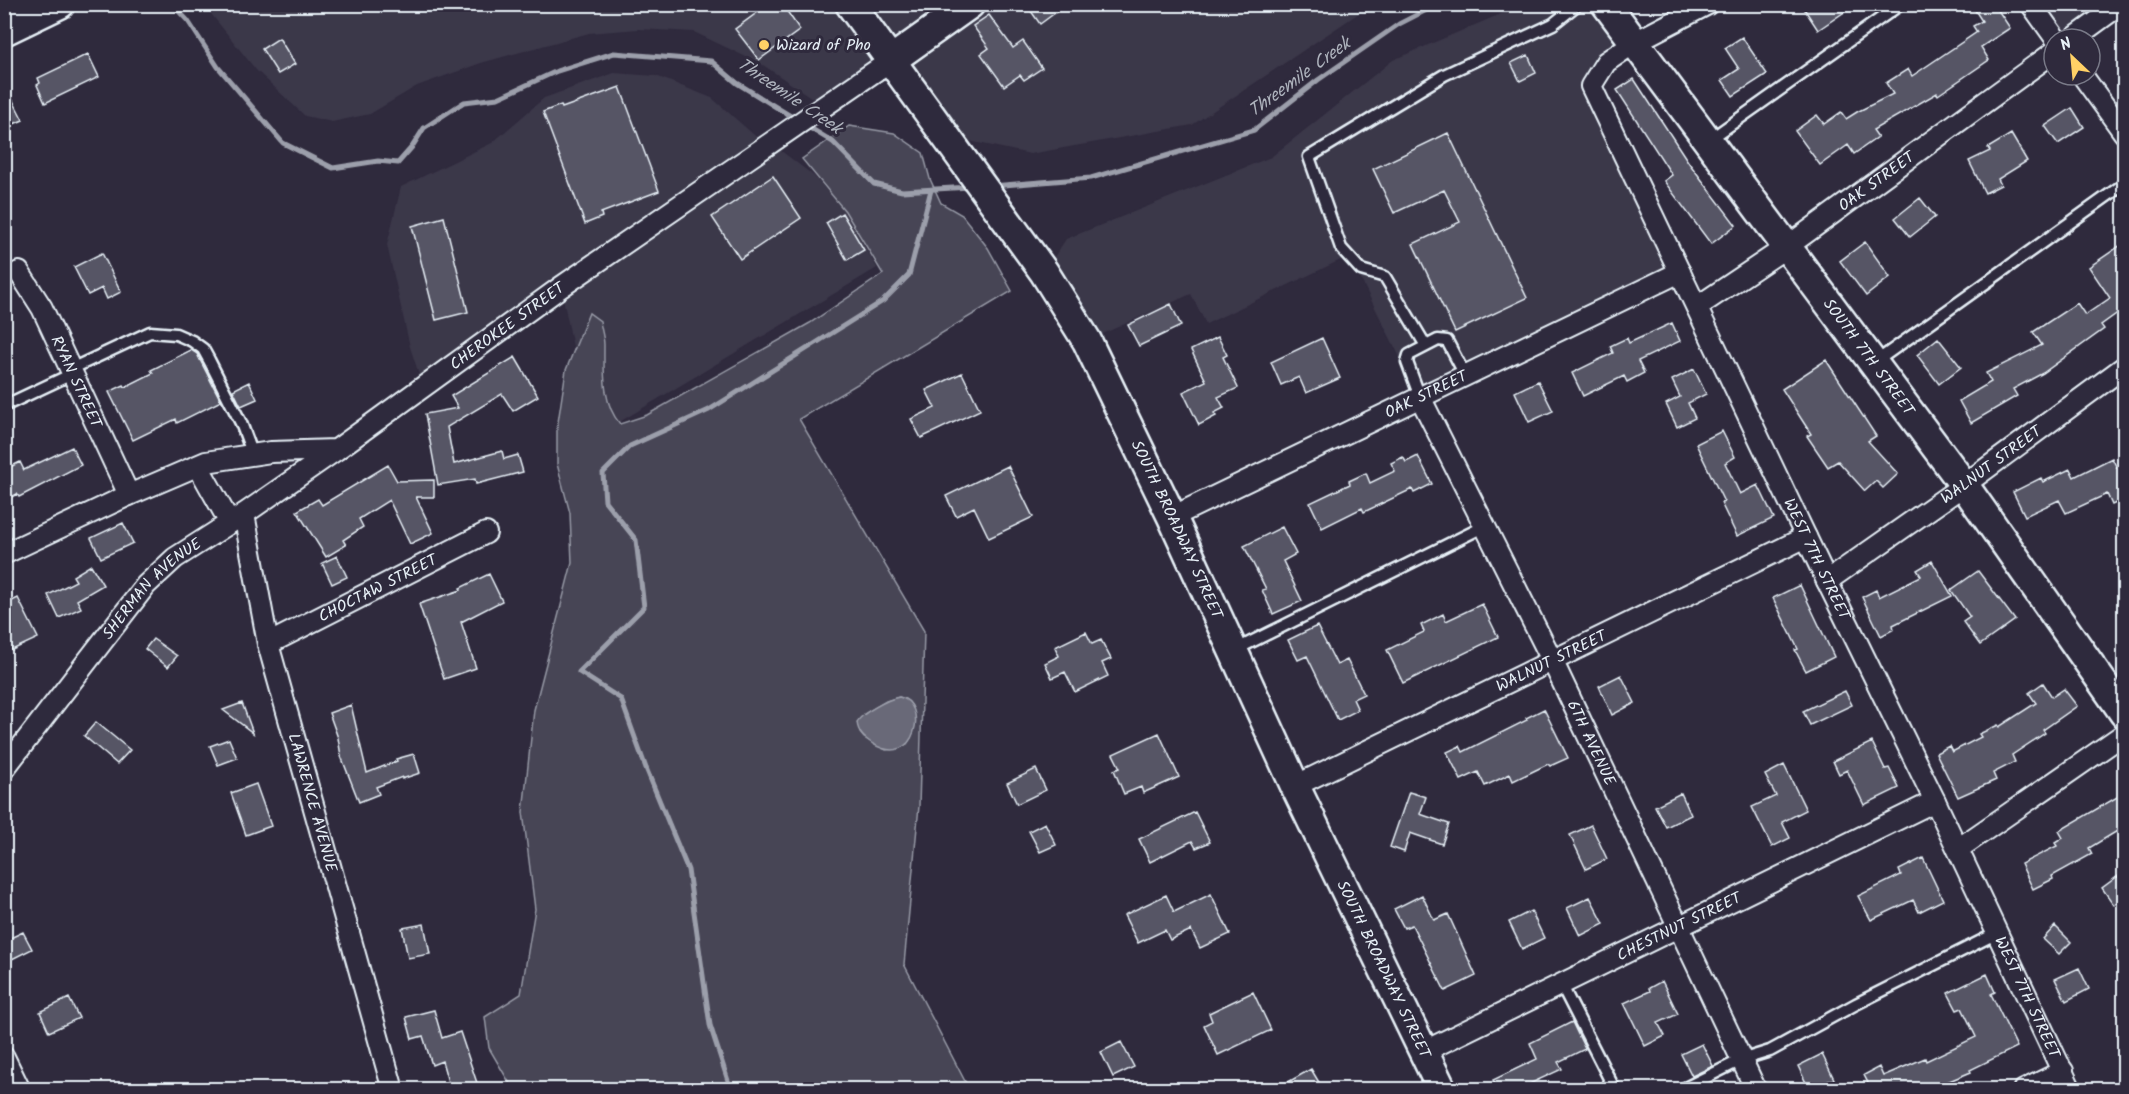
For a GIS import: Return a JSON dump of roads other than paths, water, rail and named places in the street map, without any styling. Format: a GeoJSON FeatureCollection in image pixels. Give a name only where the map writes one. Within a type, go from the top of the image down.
{"type":"FeatureCollection","features":[{"type":"Feature","properties":{"kind":"street"},"geometry":{"type":"LineString","coordinates":[[12,20],[60,4]]}},
{"type":"Feature","properties":{"kind":"street","name":"SOUTH BROADWAY STREET"},"geometry":{"type":"LineString","coordinates":[[850,4],[1044,272],[1087,341],[1172,517],[1295,786],[1442,1089]]}},
{"type":"Feature","properties":{"kind":"street","name":"CHEROKEE STREET"},"geometry":{"type":"LineString","coordinates":[[336,450],[561,287],[970,4]]}},
{"type":"Feature","properties":{"kind":"street","name":"SOUTH 7TH STREET"},"geometry":{"type":"LineString","coordinates":[[1606,4],[1964,485],[2124,713]]}},
{"type":"Feature","properties":{"kind":"street"},"geometry":{"type":"LineString","coordinates":[[1635,42],[1708,4]]}},
{"type":"Feature","properties":{"kind":"street"},"geometry":{"type":"LineString","coordinates":[[2031,4],[2047,27]]}},
{"type":"Feature","properties":{"kind":"street"},"geometry":{"type":"LineString","coordinates":[[2089,27],[2121,4]]}},
{"type":"Feature","properties":{"kind":"street","name":"WEST 7TH STREET"},"geometry":{"type":"LineString","coordinates":[[1635,42],[1606,62],[1591,86],[2071,1089]]}},
{"type":"Feature","properties":{"kind":"street","name":"OAK STREET"},"geometry":{"type":"LineString","coordinates":[[1697,307],[1788,246],[2042,61]]}},
{"type":"Feature","properties":{"kind":"street"},"geometry":{"type":"LineString","coordinates":[[2091,87],[2124,133]]}},
{"type":"Feature","properties":{"kind":"street","name":"RYAN STREET"},"geometry":{"type":"LineString","coordinates":[[19,272],[42,308],[129,495]]}},
{"type":"Feature","properties":{"kind":"street","name":"OAK STREET"},"geometry":{"type":"LineString","coordinates":[[1172,517],[1680,272]]}},
{"type":"Feature","properties":{"kind":"street","name":"WALNUT STREET"},"geometry":{"type":"LineString","coordinates":[[1827,581],[1964,485],[2124,367]]}},
{"type":"Feature","properties":{"kind":"street","name":"6TH AVENUE"},"geometry":{"type":"LineString","coordinates":[[1420,397],[1552,660],[1756,1089]]}},
{"type":"Feature","properties":{"kind":"street"},"geometry":{"type":"LineString","coordinates":[[4,554],[129,495],[206,462],[271,452],[336,450]]}},
{"type":"Feature","properties":{"kind":"street","name":"SHERMAN AVENUE"},"geometry":{"type":"LineString","coordinates":[[4,769],[146,585],[175,558],[336,450]]}},
{"type":"Feature","properties":{"kind":"street","name":"LAWRENCE AVENUE"},"geometry":{"type":"LineString","coordinates":[[198,466],[237,518],[268,644],[393,1089]]}},
{"type":"Feature","properties":{"kind":"street","name":"CHOCTAW STREET"},"geometry":{"type":"LineString","coordinates":[[268,644],[486,533]]}},
{"type":"Feature","properties":{"kind":"street","name":"WALNUT STREET"},"geometry":{"type":"LineString","coordinates":[[1295,786],[1806,537]]}},
{"type":"Feature","properties":{"kind":"street"},"geometry":{"type":"LineString","coordinates":[[1958,849],[2124,734]]}},
{"type":"Feature","properties":{"kind":"street","name":"CHESTNUT STREET"},"geometry":{"type":"LineString","coordinates":[[1423,1052],[1935,801]]}},
{"type":"Feature","properties":{"kind":"street"},"geometry":{"type":"LineString","coordinates":[[4,1057],[20,1089]]}},
{"type":"Feature","properties":{"kind":"street"},"geometry":{"type":"LineString","coordinates":[[2024,1089],[2063,1071]]}},
{"type":"Feature","properties":{"kind":"lane"},"geometry":{"type":"LineString","coordinates":[[1426,346],[1385,277],[1360,270],[1341,248],[1309,157],[1444,75],[1553,24],[1578,4]]}},
{"type":"Feature","properties":{"kind":"lane"},"geometry":{"type":"LineString","coordinates":[[1709,141],[1900,4]]}},
{"type":"Feature","properties":{"kind":"lane"},"geometry":{"type":"LineString","coordinates":[[1874,363],[2124,184]]}},
{"type":"Feature","properties":{"kind":"lane"},"geometry":{"type":"LineString","coordinates":[[4,406],[150,332],[176,334],[192,341],[203,350],[241,423],[253,455]]}},
{"type":"Feature","properties":{"kind":"lane"},"geometry":{"type":"LineString","coordinates":[[1420,397],[1407,362],[1409,355],[1438,340],[1447,341],[1465,375]]}},
{"type":"Feature","properties":{"kind":"lane"},"geometry":{"type":"LineString","coordinates":[[1233,651],[1485,526]]}},
{"type":"Feature","properties":{"kind":"lane"},"geometry":{"type":"LineString","coordinates":[[1682,1089],[1742,1060],[1770,1051],[1856,1004],[1997,933]]}},
{"type":"Feature","properties":{"kind":"lane"},"geometry":{"type":"LineString","coordinates":[[1561,984],[1615,1089]]}},
{"type":"Feature","properties":{"kind":"water"},"geometry":{"type":"Polygon","coordinates":[[[899,697],[908,702],[914,710],[916,721],[914,732],[908,742],[900,748],[888,750],[873,744],[864,737],[857,722],[876,707],[899,697]]]}},
{"type":"Feature","properties":{"kind":"waterway","name":"Threemile Creek"},"geometry":{"type":"LineString","coordinates":[[172,4],[188,21],[218,67],[283,143],[333,168],[378,161],[398,163],[424,128],[464,102],[498,98],[557,71],[614,53],[711,61],[737,83],[797,120]]}},
{"type":"Feature","properties":{"kind":"waterway","name":"Threemile Creek"},"geometry":{"type":"LineString","coordinates":[[992,186],[1091,178],[1254,130],[1318,80],[1399,24],[1438,4]]}},
{"type":"Feature","properties":{"kind":"waterway","name":"Threemile Creek"},"geometry":{"type":"LineString","coordinates":[[805,125],[833,142],[874,184],[902,191],[970,187]]}},
{"type":"Feature","properties":{"kind":"waterway"},"geometry":{"type":"LineString","coordinates":[[731,1090],[710,1025],[688,870],[646,768],[621,699],[579,672],[644,607],[636,540],[605,501],[603,473],[630,446],[709,410],[883,301],[909,275],[931,190]]}},
{"type":"Feature","properties":{"kind":"place","name":"Wizard of Pho"},"geometry":{"type":"Point","coordinates":[764,45]}}]}
